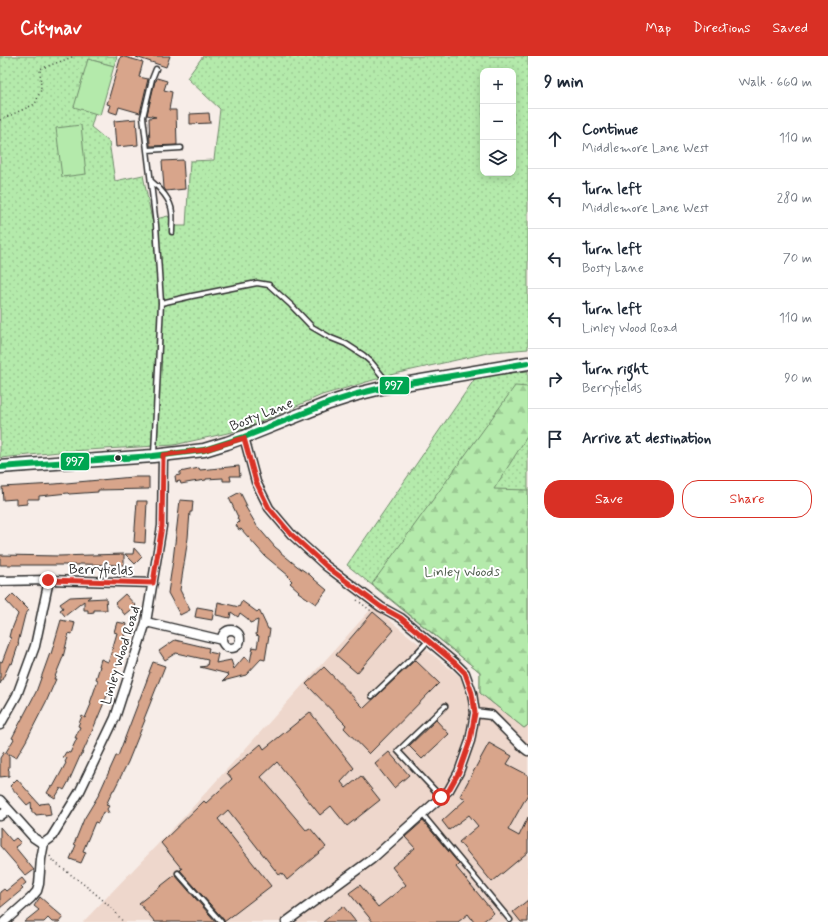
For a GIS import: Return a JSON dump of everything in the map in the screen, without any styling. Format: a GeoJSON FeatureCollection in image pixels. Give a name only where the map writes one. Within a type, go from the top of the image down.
{"type":"FeatureCollection","features":[{"type":"Feature","properties":{"kind":"main road","name":"Bosty Lane"},"geometry":{"type":"LineString","coordinates":[[0,467],[158,456],[204,450],[244,438],[330,403],[386,387],[528,363]]}},
{"type":"Feature","properties":{"kind":"street"},"geometry":{"type":"LineString","coordinates":[[244,438],[256,482],[269,508],[291,534],[326,566],[381,607],[401,618],[455,663],[465,673],[472,693],[475,713],[470,741],[459,772],[449,790],[372,859],[286,922]]}},
{"type":"Feature","properties":{"kind":"street","name":"Linley Wood Road"},"geometry":{"type":"LineString","coordinates":[[44,843],[51,838],[80,790],[115,718],[146,622],[162,526],[158,456]]}},
{"type":"Feature","properties":{"kind":"street"},"geometry":{"type":"LineString","coordinates":[[0,725],[17,695],[35,646],[48,580]]}},
{"type":"Feature","properties":{"kind":"street","name":"Berryfields"},"geometry":{"type":"LineString","coordinates":[[0,581],[48,580],[153,583]]}},
{"type":"Feature","properties":{"kind":"street"},"geometry":{"type":"LineString","coordinates":[[146,622],[222,640]]}},
{"type":"Feature","properties":{"kind":"street"},"geometry":{"type":"LineString","coordinates":[[475,713],[491,715],[528,751]]}},
{"type":"Feature","properties":{"kind":"street"},"geometry":{"type":"LineString","coordinates":[[0,800],[34,838],[44,843],[37,891],[4,922]]}},
{"type":"Feature","properties":{"kind":"street"},"geometry":{"type":"LineString","coordinates":[[0,816],[8,810]]}},
{"type":"Feature","properties":{"kind":"lane"},"geometry":{"type":"LineString","coordinates":[[156,69],[143,117],[156,225],[161,304],[158,456]]}},
{"type":"Feature","properties":{"kind":"lane"},"geometry":{"type":"LineString","coordinates":[[147,150],[181,148]]}},
{"type":"Feature","properties":{"kind":"lane"},"geometry":{"type":"LineString","coordinates":[[151,181],[161,191],[171,207],[173,214],[172,232]]}},
{"type":"Feature","properties":{"kind":"lane"},"geometry":{"type":"LineString","coordinates":[[161,304],[257,283],[269,285],[312,327],[331,338],[346,344],[371,362],[384,378],[386,387]]}},
{"type":"Feature","properties":{"kind":"lane"},"geometry":{"type":"LineString","coordinates":[[372,696],[414,656],[428,640]]}},
{"type":"Feature","properties":{"kind":"lane"},"geometry":{"type":"LineString","coordinates":[[441,797],[398,751],[445,706]]}},
{"type":"Feature","properties":{"kind":"lane"},"geometry":{"type":"LineString","coordinates":[[422,814],[510,920]]}},
{"type":"Feature","properties":{"kind":"lane"},"geometry":{"type":"LineString","coordinates":[[178,873],[221,922]]}},
{"type":"Feature","properties":{"kind":"path"},"geometry":{"type":"LineString","coordinates":[[0,120],[36,104],[41,90],[40,68],[75,56]]}},
{"type":"Feature","properties":{"kind":"path"},"geometry":{"type":"LineString","coordinates":[[44,843],[52,860],[93,893],[117,914],[123,922]]}},
{"type":"Feature","properties":{"kind":"shaded area"},"geometry":{"type":"Polygon","coordinates":[[[373,607],[524,728],[528,725],[528,922],[83,922],[182,819],[373,607]]]}},
{"type":"Feature","properties":{"kind":"green space"},"geometry":{"type":"Polygon","coordinates":[[[0,56],[117,56],[114,66],[88,59],[95,113],[91,127],[109,142],[115,181],[143,175],[152,220],[168,216],[175,226],[186,226],[190,161],[214,160],[220,109],[187,78],[203,56],[528,56],[528,349],[492,352],[394,374],[322,395],[241,430],[174,445],[69,451],[0,458],[0,56]]]}},
{"type":"Feature","properties":{"kind":"green space"},"geometry":{"type":"Polygon","coordinates":[[[88,59],[114,66],[100,115],[74,107],[88,59]]]}},
{"type":"Feature","properties":{"kind":"green space"},"geometry":{"type":"Polygon","coordinates":[[[81,125],[86,174],[62,177],[56,128],[81,125]]]}},
{"type":"Feature","properties":{"kind":"green space","name":"Linley Woods"},"geometry":{"type":"Polygon","coordinates":[[[528,371],[528,725],[524,728],[480,693],[480,672],[347,565],[476,377],[528,371]]]}},
{"type":"Feature","properties":{"kind":"green space","name":"Linley Woods"},"geometry":{"type":"Polygon","coordinates":[[[515,386],[528,387],[528,435],[494,489],[528,490],[528,725],[524,728],[480,693],[480,672],[372,584],[515,386]]]}},
{"type":"Feature","properties":{"kind":"building"},"geometry":{"type":"Polygon","coordinates":[[[121,56],[143,62],[139,77],[148,79],[140,113],[119,107],[117,114],[108,111],[110,105],[107,104],[121,56]]]}},
{"type":"Feature","properties":{"kind":"building"},"geometry":{"type":"Polygon","coordinates":[[[170,56],[166,67],[136,57],[170,56]]]}},
{"type":"Feature","properties":{"kind":"building"},"geometry":{"type":"Polygon","coordinates":[[[157,78],[167,81],[164,90],[172,92],[169,110],[176,110],[177,145],[150,146],[149,118],[156,117],[147,115],[157,78]]]}},
{"type":"Feature","properties":{"kind":"building"},"geometry":{"type":"Polygon","coordinates":[[[209,113],[210,123],[190,124],[190,114],[209,113]]]}},
{"type":"Feature","properties":{"kind":"building"},"geometry":{"type":"Polygon","coordinates":[[[136,119],[138,145],[116,147],[114,121],[136,119]]]}},
{"type":"Feature","properties":{"kind":"building"},"geometry":{"type":"Polygon","coordinates":[[[183,160],[185,189],[166,191],[164,188],[162,161],[183,160]]]}},
{"type":"Feature","properties":{"kind":"building"},"geometry":{"type":"Polygon","coordinates":[[[239,466],[240,476],[230,476],[231,481],[223,481],[223,478],[206,479],[181,484],[180,481],[176,482],[175,476],[180,475],[180,472],[199,468],[200,470],[239,466]]]}},
{"type":"Feature","properties":{"kind":"building"},"geometry":{"type":"Polygon","coordinates":[[[149,477],[149,489],[98,490],[98,492],[39,496],[39,499],[27,499],[27,504],[16,505],[16,499],[3,500],[2,487],[149,477]]]}},
{"type":"Feature","properties":{"kind":"building"},"geometry":{"type":"Polygon","coordinates":[[[240,492],[247,506],[245,506],[257,526],[275,547],[327,590],[316,604],[298,592],[299,591],[290,583],[292,581],[288,577],[289,576],[265,556],[241,529],[239,530],[236,525],[239,522],[238,517],[229,498],[240,492]]]}},
{"type":"Feature","properties":{"kind":"building"},"geometry":{"type":"Polygon","coordinates":[[[180,500],[193,501],[192,512],[190,512],[188,538],[180,590],[190,610],[180,615],[168,593],[180,500]]]}},
{"type":"Feature","properties":{"kind":"building"},"geometry":{"type":"Polygon","coordinates":[[[137,501],[147,501],[145,543],[134,542],[137,501]]]}},
{"type":"Feature","properties":{"kind":"building"},"geometry":{"type":"Polygon","coordinates":[[[134,548],[142,557],[135,564],[125,554],[133,554],[134,548]]]}},
{"type":"Feature","properties":{"kind":"building"},"geometry":{"type":"Polygon","coordinates":[[[124,554],[124,565],[0,565],[0,555],[59,556],[124,554]]]}},
{"type":"Feature","properties":{"kind":"building"},"geometry":{"type":"Polygon","coordinates":[[[13,594],[29,610],[25,615],[19,643],[12,664],[10,663],[0,684],[0,661],[2,662],[11,638],[9,637],[11,629],[18,614],[6,601],[13,594]]]}},
{"type":"Feature","properties":{"kind":"building"},"geometry":{"type":"Polygon","coordinates":[[[125,594],[136,606],[125,615],[115,603],[125,594]]]}},
{"type":"Feature","properties":{"kind":"building"},"geometry":{"type":"Polygon","coordinates":[[[91,596],[87,599],[106,598],[107,610],[94,610],[94,612],[88,613],[88,610],[84,610],[84,601],[65,616],[60,610],[63,608],[60,604],[70,597],[91,596]]]}},
{"type":"Feature","properties":{"kind":"building"},"geometry":{"type":"Polygon","coordinates":[[[242,601],[257,612],[259,610],[268,629],[270,629],[265,660],[261,659],[246,675],[223,681],[229,675],[228,674],[200,667],[207,666],[208,660],[176,653],[165,660],[159,651],[175,640],[209,648],[208,652],[218,654],[216,663],[231,660],[234,669],[244,657],[250,662],[253,647],[257,648],[259,636],[256,635],[258,620],[250,623],[248,619],[240,613],[238,617],[231,612],[230,618],[216,615],[218,602],[239,607],[242,601]]]}},
{"type":"Feature","properties":{"kind":"building"},"geometry":{"type":"Polygon","coordinates":[[[197,607],[214,610],[212,620],[195,617],[197,607]]]}},
{"type":"Feature","properties":{"kind":"building"},"geometry":{"type":"Polygon","coordinates":[[[373,612],[394,630],[357,673],[336,655],[373,612]]]}},
{"type":"Feature","properties":{"kind":"building"},"geometry":{"type":"Polygon","coordinates":[[[61,620],[75,623],[72,634],[69,633],[63,657],[54,679],[56,679],[47,700],[16,758],[6,752],[14,739],[12,738],[36,692],[50,653],[51,654],[61,620]]]}},
{"type":"Feature","properties":{"kind":"building"},"geometry":{"type":"Polygon","coordinates":[[[117,622],[127,624],[124,636],[127,637],[111,686],[69,781],[64,790],[61,788],[55,798],[47,793],[51,786],[53,787],[66,763],[67,758],[63,757],[66,752],[70,753],[77,738],[75,738],[80,727],[78,726],[82,716],[85,718],[91,704],[90,703],[98,680],[96,679],[101,659],[108,662],[109,660],[117,633],[114,632],[117,622]]]}},
{"type":"Feature","properties":{"kind":"building"},"geometry":{"type":"Polygon","coordinates":[[[415,660],[439,683],[369,754],[344,728],[346,725],[306,684],[324,667],[364,708],[415,660]]]}},
{"type":"Feature","properties":{"kind":"building"},"geometry":{"type":"Polygon","coordinates":[[[153,662],[165,666],[128,762],[106,805],[109,806],[107,809],[109,813],[103,812],[98,823],[95,822],[83,851],[86,852],[81,863],[70,859],[84,819],[98,796],[116,756],[118,756],[153,662]]]}},
{"type":"Feature","properties":{"kind":"building"},"geometry":{"type":"Polygon","coordinates":[[[310,712],[354,768],[341,782],[346,788],[361,776],[380,800],[347,826],[331,806],[320,815],[277,762],[261,777],[306,830],[310,828],[326,847],[287,880],[282,873],[279,875],[228,810],[218,819],[271,886],[224,922],[224,920],[180,870],[182,869],[161,843],[204,801],[206,803],[232,779],[227,773],[261,744],[264,749],[310,712]]]}},
{"type":"Feature","properties":{"kind":"building"},"geometry":{"type":"Polygon","coordinates":[[[436,720],[449,734],[422,759],[409,746],[436,720]]]}},
{"type":"Feature","properties":{"kind":"building"},"geometry":{"type":"Polygon","coordinates":[[[489,743],[512,756],[507,764],[528,775],[528,794],[508,830],[519,836],[528,817],[528,852],[492,882],[459,842],[478,826],[469,815],[449,830],[442,821],[466,799],[460,796],[489,743]]]}},
{"type":"Feature","properties":{"kind":"building"},"geometry":{"type":"Polygon","coordinates":[[[4,752],[9,756],[9,776],[0,777],[0,758],[4,752]]]}},
{"type":"Feature","properties":{"kind":"building"},"geometry":{"type":"Polygon","coordinates":[[[389,752],[409,775],[394,788],[375,764],[389,752]]]}},
{"type":"Feature","properties":{"kind":"building"},"geometry":{"type":"Polygon","coordinates":[[[17,779],[40,805],[49,803],[51,815],[45,816],[45,814],[36,815],[35,813],[32,813],[31,802],[27,805],[10,786],[17,779]]]}},
{"type":"Feature","properties":{"kind":"building"},"geometry":{"type":"Polygon","coordinates":[[[423,821],[459,864],[456,867],[494,913],[482,922],[474,922],[468,914],[458,922],[373,922],[349,893],[360,885],[378,907],[406,885],[392,867],[415,848],[405,837],[423,821]]]}},
{"type":"Feature","properties":{"kind":"building"},"geometry":{"type":"Polygon","coordinates":[[[0,827],[12,841],[16,838],[21,843],[15,847],[34,870],[26,876],[0,846],[0,827]]]}},
{"type":"Feature","properties":{"kind":"building"},"geometry":{"type":"Polygon","coordinates":[[[175,875],[216,922],[155,922],[139,903],[175,875]]]}},
{"type":"Feature","properties":{"kind":"building"},"geometry":{"type":"Polygon","coordinates":[[[22,878],[26,883],[21,887],[23,889],[0,908],[0,892],[4,889],[6,891],[22,878]]]}},
{"type":"Feature","properties":{"kind":"building"},"geometry":{"type":"Polygon","coordinates":[[[40,897],[63,917],[59,922],[52,922],[48,918],[44,922],[24,922],[39,910],[34,906],[40,897]]]}},
{"type":"Feature","properties":{"kind":"building"},"geometry":{"type":"Polygon","coordinates":[[[528,900],[528,922],[521,922],[513,912],[528,900]]]}},
{"type":"Feature","properties":{"kind":"building"},"geometry":{"type":"Polygon","coordinates":[[[343,906],[356,922],[323,922],[343,906]]]}},
{"type":"Feature","properties":{"kind":"transit line","name":"997"},"geometry":{"type":"LineString","coordinates":[[0,467],[153,456],[204,450],[244,437],[329,403],[357,394],[386,387],[528,363]]}},
{"type":"Feature","properties":{"kind":"route"},"geometry":{"type":"LineString","coordinates":[[48,580],[153,583],[162,526],[163,455],[204,450],[244,438],[256,482],[269,508],[291,534],[326,566],[381,607],[401,618],[465,673],[472,693],[475,713],[470,741],[459,772],[449,790],[441,797]]}}]}
